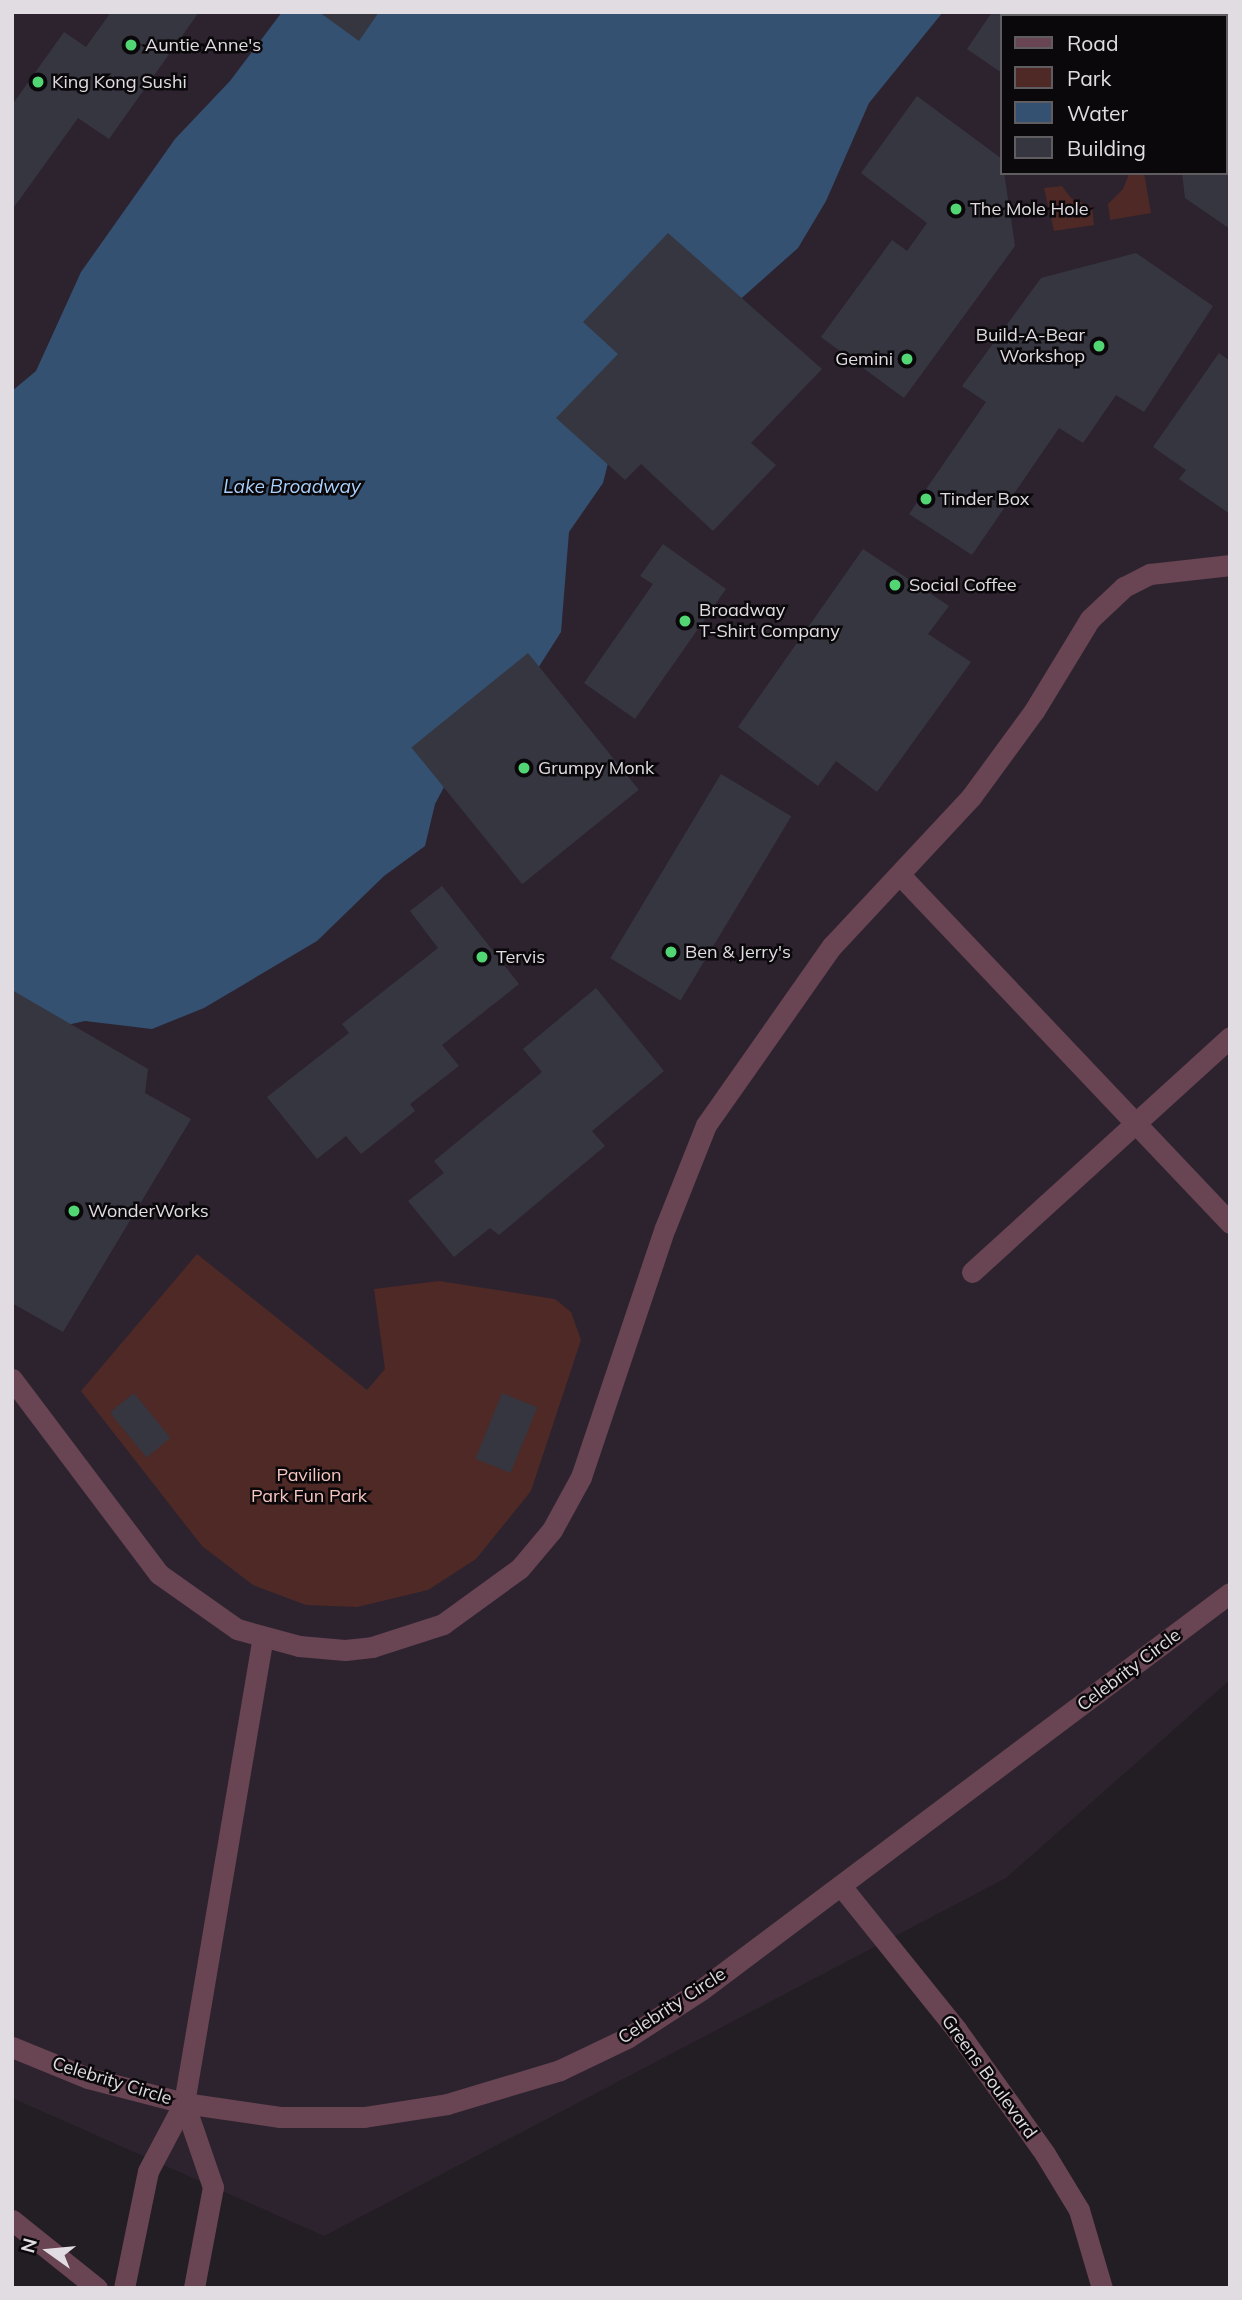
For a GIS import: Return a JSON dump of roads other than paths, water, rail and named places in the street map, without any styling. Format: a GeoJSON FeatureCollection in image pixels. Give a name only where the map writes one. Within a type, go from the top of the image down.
{"type":"FeatureCollection","features":[{"type":"Feature","properties":{"kind":"street"},"geometry":{"type":"LineString","coordinates":[[12,1379],[159,1574],[211,1614],[263,1638],[345,1650],[372,1647],[443,1624],[520,1568],[552,1530],[581,1477],[665,1228],[706,1125],[832,946],[971,797],[1034,711],[1090,619],[1124,587],[1150,574],[1230,565]]}},
{"type":"Feature","properties":{"kind":"street"},"geometry":{"type":"LineString","coordinates":[[900,875],[1133,1125],[1230,1223]]}},
{"type":"Feature","properties":{"kind":"street"},"geometry":{"type":"LineString","coordinates":[[972,1272],[1230,1037]]}},
{"type":"Feature","properties":{"kind":"street","name":"Celebrity Circle"},"geometry":{"type":"LineString","coordinates":[[12,2047],[88,2078],[184,2103],[280,2117],[364,2117],[447,2104],[560,2070],[627,2038],[701,1990],[1230,1593]]}},
{"type":"Feature","properties":{"kind":"street"},"geometry":{"type":"LineString","coordinates":[[124,2288],[148,2171],[184,2103],[263,1638]]}},
{"type":"Feature","properties":{"kind":"street","name":"Greens Boulevard"},"geometry":{"type":"LineString","coordinates":[[841,1886],[956,2029],[1045,2154],[1079,2210],[1102,2288]]}},
{"type":"Feature","properties":{"kind":"street"},"geometry":{"type":"LineString","coordinates":[[184,2103],[213,2187],[194,2288]]}},
{"type":"Feature","properties":{"kind":"street"},"geometry":{"type":"LineString","coordinates":[[12,2220],[97,2288]]}},
{"type":"Feature","properties":{"kind":"water","name":"Lake Broadway"},"geometry":{"type":"Polygon","coordinates":[[[282,12],[943,12],[869,103],[826,201],[798,248],[727,311],[618,423],[603,483],[569,532],[561,632],[519,698],[462,753],[435,804],[425,846],[384,876],[317,941],[204,1008],[152,1029],[85,1021],[12,1037],[12,391],[36,371],[81,272],[175,139],[230,81],[282,12]]]}},
{"type":"Feature","properties":{"kind":"place","name":"Auntie Anne's"},"geometry":{"type":"Point","coordinates":[131,45]}},
{"type":"Feature","properties":{"kind":"place","name":"King Kong Sushi"},"geometry":{"type":"Point","coordinates":[38,82]}},
{"type":"Feature","properties":{"kind":"place","name":"The Mole Hole"},"geometry":{"type":"Point","coordinates":[956,209]}},
{"type":"Feature","properties":{"kind":"place","name":"Build-A-Bear Workshop"},"geometry":{"type":"Point","coordinates":[1099,346]}},
{"type":"Feature","properties":{"kind":"place","name":"Gemini"},"geometry":{"type":"Point","coordinates":[907,359]}},
{"type":"Feature","properties":{"kind":"place","name":"Tinder Box"},"geometry":{"type":"Point","coordinates":[926,499]}},
{"type":"Feature","properties":{"kind":"place","name":"Social Coffee"},"geometry":{"type":"Point","coordinates":[895,585]}},
{"type":"Feature","properties":{"kind":"place","name":"Broadway T-Shirt Company"},"geometry":{"type":"Point","coordinates":[685,621]}},
{"type":"Feature","properties":{"kind":"place","name":"Grumpy Monk"},"geometry":{"type":"Point","coordinates":[524,768]}},
{"type":"Feature","properties":{"kind":"place","name":"Ben & Jerry's"},"geometry":{"type":"Point","coordinates":[671,952]}},
{"type":"Feature","properties":{"kind":"place","name":"Tervis"},"geometry":{"type":"Point","coordinates":[482,957]}},
{"type":"Feature","properties":{"kind":"place","name":"WonderWorks"},"geometry":{"type":"Point","coordinates":[74,1211]}},
{"type":"Feature","properties":{"kind":"park label","name":"Pavilion Park Fun Park"},"geometry":{"type":"Point","coordinates":[309,1486]}}]}
